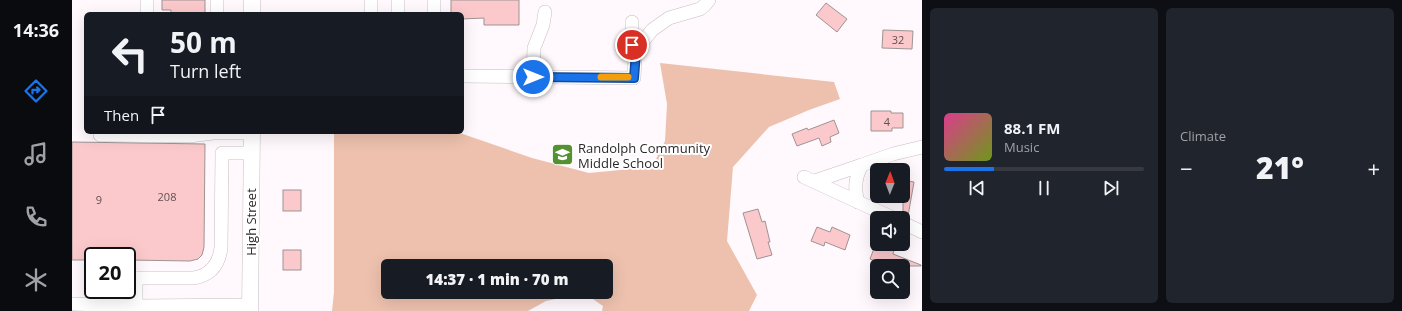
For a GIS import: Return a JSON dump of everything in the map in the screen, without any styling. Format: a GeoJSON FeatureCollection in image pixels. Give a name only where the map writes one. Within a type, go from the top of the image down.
{"type":"FeatureCollection","features":[{"type":"Feature","properties":{"kind":"main road"},"geometry":{"type":"LineString","coordinates":[[252,0],[252,12]]}},
{"type":"Feature","properties":{"kind":"main road","name":"High Street"},"geometry":{"type":"LineString","coordinates":[[250,308],[252,134]]}},
{"type":"Feature","properties":{"kind":"street"},"geometry":{"type":"LineString","coordinates":[[147,0],[147,12]]}},
{"type":"Feature","properties":{"kind":"street"},"geometry":{"type":"LineString","coordinates":[[217,0],[217,12]]}},
{"type":"Feature","properties":{"kind":"street"},"geometry":{"type":"LineString","coordinates":[[371,0],[371,12]]}},
{"type":"Feature","properties":{"kind":"street"},"geometry":{"type":"LineString","coordinates":[[398,0],[398,12]]}},
{"type":"Feature","properties":{"kind":"street"},"geometry":{"type":"LineString","coordinates":[[434,0],[434,12]]}},
{"type":"Feature","properties":{"kind":"street"},"geometry":{"type":"LineString","coordinates":[[464,76],[634,78],[636,52],[645,38],[658,25],[675,16],[700,8],[709,0]]}},
{"type":"Feature","properties":{"kind":"street"},"geometry":{"type":"LineString","coordinates":[[533,77],[534,48],[545,12]]}},
{"type":"Feature","properties":{"kind":"street"},"geometry":{"type":"LineString","coordinates":[[632,22],[632,45],[633,50],[636,52]]}},
{"type":"Feature","properties":{"kind":"street"},"geometry":{"type":"LineString","coordinates":[[100,134],[190,136],[202,134]]}},
{"type":"Feature","properties":{"kind":"street"},"geometry":{"type":"LineString","coordinates":[[878,211],[809,179],[862,165],[922,146]]}},
{"type":"Feature","properties":{"kind":"street"},"geometry":{"type":"LineString","coordinates":[[136,278],[194,278],[211,271],[216,265],[221,251],[222,153],[252,153]]}},
{"type":"Feature","properties":{"kind":"street"},"geometry":{"type":"LineString","coordinates":[[858,202],[855,180],[862,165]]}},
{"type":"Feature","properties":{"kind":"street"},"geometry":{"type":"LineString","coordinates":[[910,226],[922,232]]}},
{"type":"Feature","properties":{"kind":"street"},"geometry":{"type":"LineString","coordinates":[[135,299],[136,306]]}},
{"type":"Feature","properties":{"kind":"street"},"geometry":{"type":"LineString","coordinates":[[76,307],[136,306],[250,308]]}},
{"type":"Feature","properties":{"kind":"shaded area"},"geometry":{"type":"Polygon","coordinates":[[[660,63],[834,82],[840,99],[769,127],[733,167],[727,241],[757,295],[749,311],[602,311],[603,306],[593,299],[613,299],[613,259],[381,259],[381,299],[556,299],[546,301],[528,311],[332,311],[334,292],[334,134],[463,134],[532,158],[589,173],[652,167],[665,141],[667,104],[660,63]]]}},
{"type":"Feature","properties":{"kind":"building"},"geometry":{"type":"Polygon","coordinates":[[[162,0],[205,0],[205,12],[171,12],[171,10],[162,10],[162,0]]]}},
{"type":"Feature","properties":{"kind":"building"},"geometry":{"type":"Polygon","coordinates":[[[451,0],[519,0],[519,25],[484,25],[484,18],[464,19],[464,12],[451,12],[451,0]]]}},
{"type":"Feature","properties":{"kind":"building"},"geometry":{"type":"Polygon","coordinates":[[[826,3],[847,19],[837,32],[816,15],[826,3]]]}},
{"type":"Feature","properties":{"kind":"building"},"geometry":{"type":"Polygon","coordinates":[[[883,30],[913,31],[912,49],[882,48],[883,30]]]}},
{"type":"Feature","properties":{"kind":"building"},"geometry":{"type":"Polygon","coordinates":[[[871,111],[891,111],[891,113],[903,113],[903,128],[892,128],[892,131],[871,131],[871,111]]]}},
{"type":"Feature","properties":{"kind":"building"},"geometry":{"type":"Polygon","coordinates":[[[834,120],[839,133],[830,137],[831,142],[822,146],[819,138],[797,146],[792,134],[807,128],[808,130],[834,120]]]}},
{"type":"Feature","properties":{"kind":"building"},"geometry":{"type":"Polygon","coordinates":[[[72,142],[205,144],[204,247],[202,255],[198,259],[190,261],[136,260],[136,247],[84,247],[84,260],[72,260],[72,142]]]}},
{"type":"Feature","properties":{"kind":"building"},"geometry":{"type":"Polygon","coordinates":[[[910,181],[914,182],[909,211],[903,211],[903,203],[910,203],[910,181]]]}},
{"type":"Feature","properties":{"kind":"building"},"geometry":{"type":"Polygon","coordinates":[[[283,190],[301,190],[301,211],[283,211],[283,190]]]}},
{"type":"Feature","properties":{"kind":"building"},"geometry":{"type":"Polygon","coordinates":[[[758,209],[762,222],[765,221],[770,242],[768,242],[772,255],[757,259],[743,213],[758,209]]]}},
{"type":"Feature","properties":{"kind":"building"},"geometry":{"type":"Polygon","coordinates":[[[817,227],[830,232],[832,227],[850,235],[845,250],[825,242],[824,246],[811,241],[817,227]]]}},
{"type":"Feature","properties":{"kind":"building"},"geometry":{"type":"Polygon","coordinates":[[[283,250],[301,250],[301,270],[283,270],[283,250]]]}},
{"type":"Feature","properties":{"kind":"building"},"geometry":{"type":"Polygon","coordinates":[[[873,251],[894,251],[893,254],[906,259],[870,259],[873,251]]]}},
{"type":"Feature","properties":{"kind":"building"},"geometry":{"type":"Polygon","coordinates":[[[910,261],[921,265],[910,266],[910,261]]]}},
{"type":"Feature","properties":{"kind":"slow traffic"},"geometry":{"type":"LineString","coordinates":[[601,77],[628,77]]}},
{"type":"Feature","properties":{"kind":"place","name":"Randolph Community Middle School"},"geometry":{"type":"Point","coordinates":[563,155]}},
{"type":"Feature","properties":{"kind":"route"},"geometry":{"type":"LineString","coordinates":[[533,77],[634,78],[634,61],[636,52],[633,50],[632,45]]}}]}
